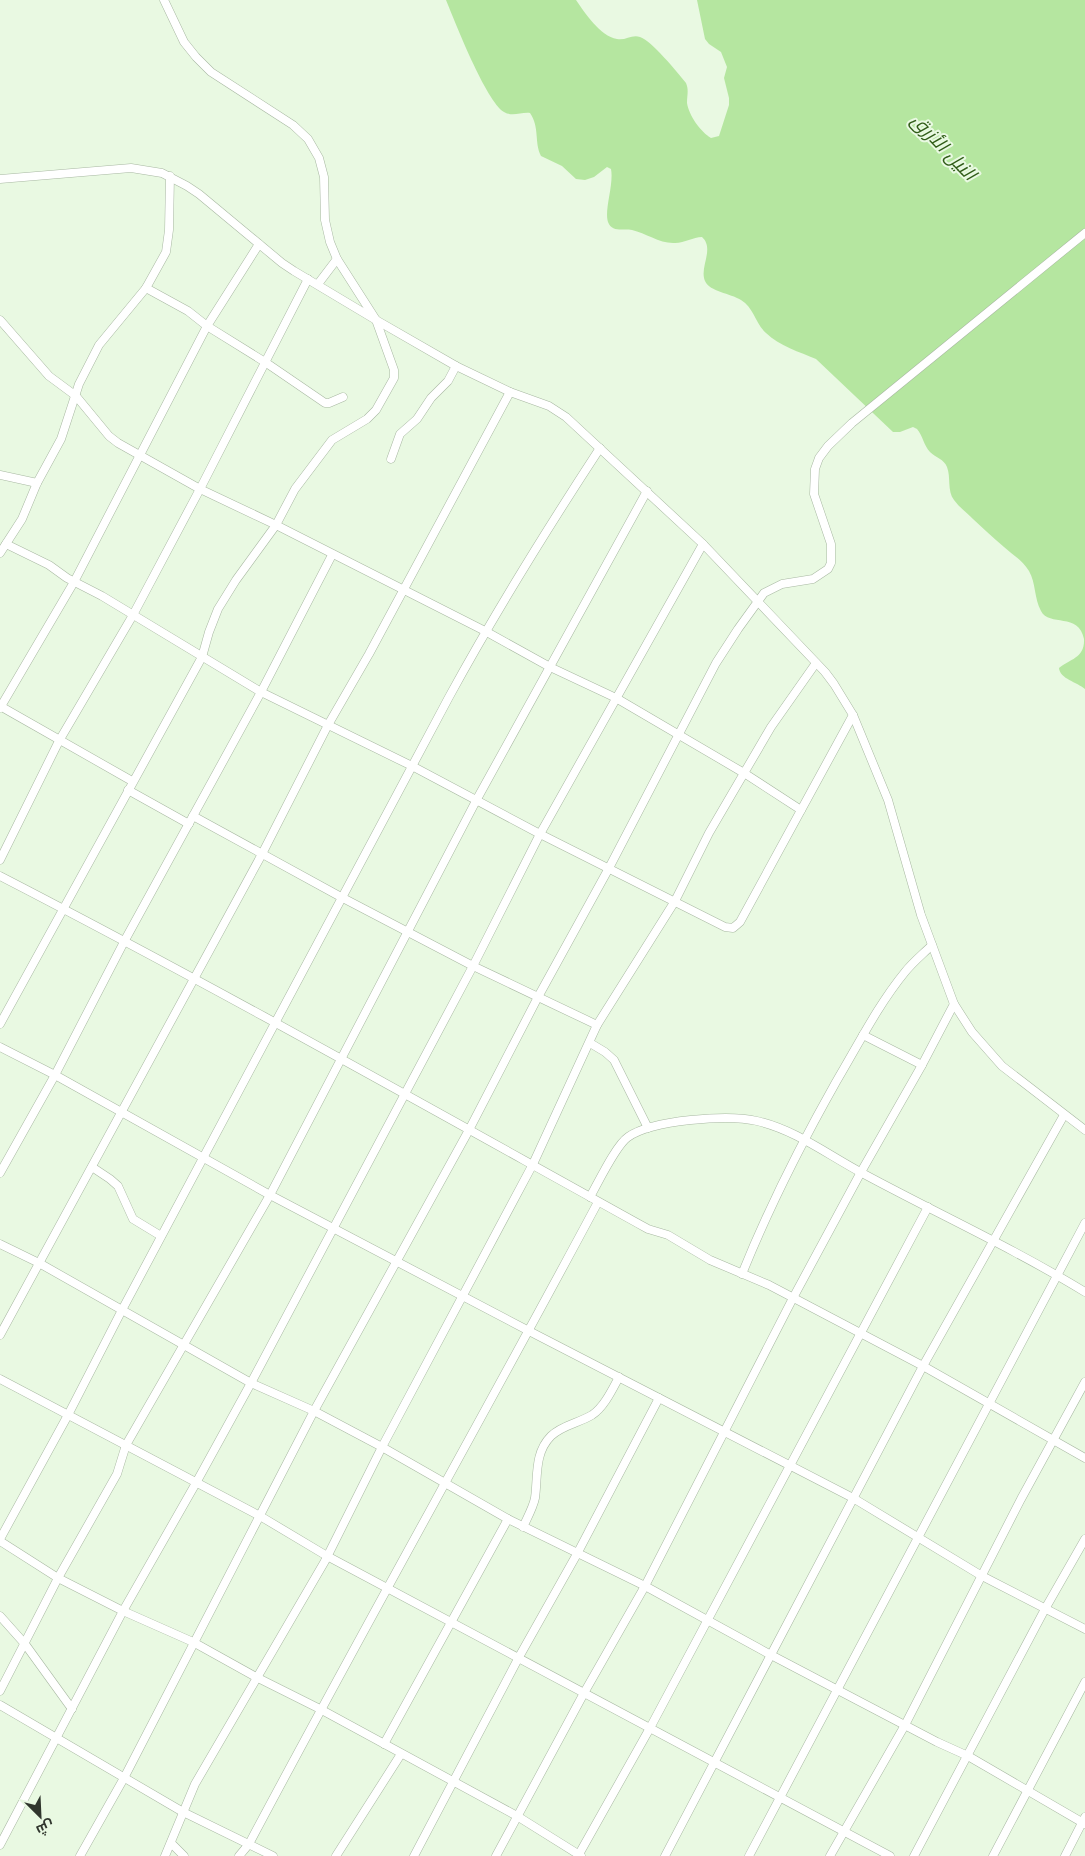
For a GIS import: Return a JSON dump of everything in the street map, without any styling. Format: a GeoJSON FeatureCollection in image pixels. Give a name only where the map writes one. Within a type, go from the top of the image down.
{"type":"FeatureCollection","features":[{"type":"Feature","properties":{"kind":"street"},"geometry":{"type":"LineString","coordinates":[[0,1024],[202,657],[218,609],[236,580],[276,525],[295,489],[332,440],[371,415],[394,378],[393,366],[376,320],[337,259],[326,232],[324,177],[319,158],[308,139],[293,125],[211,72],[184,42],[164,0]]}},
{"type":"Feature","properties":{"kind":"street"},"geometry":{"type":"LineString","coordinates":[[0,179],[131,168],[170,176],[199,194],[282,263],[456,366],[510,392],[549,406],[566,417],[703,544],[758,600],[834,684],[852,715],[888,800],[932,945],[954,1004],[972,1032],[1002,1066],[1085,1130]]}},
{"type":"Feature","properties":{"kind":"street"},"geometry":{"type":"LineString","coordinates":[[0,553],[22,519],[37,483],[61,439],[79,384],[99,345],[146,288],[166,252],[169,240],[170,176]]}},
{"type":"Feature","properties":{"kind":"street"},"geometry":{"type":"LineString","coordinates":[[80,1856],[124,1778],[314,1411],[469,1130],[716,664],[758,600],[772,588],[782,584],[813,579],[828,569],[831,563],[831,544],[814,494],[815,469],[819,458],[828,446],[852,424],[1085,233]]}},
{"type":"Feature","properties":{"kind":"street"},"geometry":{"type":"LineString","coordinates":[[132,782],[0,707],[74,582],[208,326],[259,244]]}},
{"type":"Feature","properties":{"kind":"street"},"geometry":{"type":"LineString","coordinates":[[318,284],[337,259]]}},
{"type":"Feature","properties":{"kind":"street"},"geometry":{"type":"LineString","coordinates":[[0,860],[59,741],[134,615],[308,278]]}},
{"type":"Feature","properties":{"kind":"street"},"geometry":{"type":"LineString","coordinates":[[146,288],[188,311],[325,403],[330,403],[343,397]]}},
{"type":"Feature","properties":{"kind":"street"},"geometry":{"type":"LineString","coordinates":[[0,320],[49,376],[76,396],[109,436],[140,456],[200,489],[276,525],[485,631],[550,667],[616,698],[680,734],[801,810]]}},
{"type":"Feature","properties":{"kind":"street"},"geometry":{"type":"LineString","coordinates":[[391,459],[400,434],[416,419],[431,398],[448,381],[456,366]]}},
{"type":"Feature","properties":{"kind":"street"},"geometry":{"type":"LineString","coordinates":[[0,1335],[262,854],[328,725],[404,590],[510,392]]}},
{"type":"Feature","properties":{"kind":"street"},"geometry":{"type":"LineString","coordinates":[[600,448],[542,537],[485,631],[341,897],[68,1415],[0,1540],[58,1578],[123,1611],[193,1642],[256,1677],[320,1709],[517,1816],[579,1855],[650,1728],[928,1207]]}},
{"type":"Feature","properties":{"kind":"street"},"geometry":{"type":"LineString","coordinates":[[0,475],[37,483]]}},
{"type":"Feature","properties":{"kind":"street"},"geometry":{"type":"LineString","coordinates":[[0,1691],[58,1578],[117,1474],[126,1445],[270,1195],[477,799],[647,491]]}},
{"type":"Feature","properties":{"kind":"street"},"geometry":{"type":"LineString","coordinates":[[6,544],[48,565],[74,582],[102,596],[260,692],[412,766],[540,834],[725,927],[733,928],[740,922],[852,715]]}},
{"type":"Feature","properties":{"kind":"street"},"geometry":{"type":"LineString","coordinates":[[0,1845],[123,1611],[251,1383],[473,966],[540,834],[703,544]]}},
{"type":"Feature","properties":{"kind":"street"},"geometry":{"type":"LineString","coordinates":[[0,1173],[55,1075],[125,940],[332,555]]}},
{"type":"Feature","properties":{"kind":"street"},"geometry":{"type":"LineString","coordinates":[[165,1856],[195,1784],[327,1556],[382,1448],[533,1164],[597,1025],[675,901],[709,833],[744,773],[772,727],[816,663]]}},
{"type":"Feature","properties":{"kind":"street"},"geometry":{"type":"LineString","coordinates":[[128,790],[189,824]]}},
{"type":"Feature","properties":{"kind":"street"},"geometry":{"type":"LineString","coordinates":[[193,816],[341,897],[473,966],[597,1025]]}},
{"type":"Feature","properties":{"kind":"street"},"geometry":{"type":"LineString","coordinates":[[0,876],[125,940],[276,1022],[648,1229],[668,1235],[710,1260],[793,1298],[923,1366],[1085,1458]]}},
{"type":"Feature","properties":{"kind":"street"},"geometry":{"type":"LineString","coordinates":[[742,1274],[772,1205],[804,1139],[863,1035],[887,996],[906,971],[932,945]]}},
{"type":"Feature","properties":{"kind":"street"},"geometry":{"type":"LineString","coordinates":[[496,1856],[584,1693],[645,1586],[793,1298],[954,1004]]}},
{"type":"Feature","properties":{"kind":"street"},"geometry":{"type":"LineString","coordinates":[[863,1035],[922,1065]]}},
{"type":"Feature","properties":{"kind":"street"},"geometry":{"type":"LineString","coordinates":[[590,1043],[614,1060],[648,1128]]}},
{"type":"Feature","properties":{"kind":"street"},"geometry":{"type":"LineString","coordinates":[[0,1047],[55,1075],[270,1195],[853,1498],[982,1576],[1085,1629]]}},
{"type":"Feature","properties":{"kind":"street"},"geometry":{"type":"LineString","coordinates":[[664,1856],[923,1366],[1064,1115]]}},
{"type":"Feature","properties":{"kind":"street"},"geometry":{"type":"LineString","coordinates":[[590,1197],[624,1139],[634,1133],[648,1128],[702,1118],[736,1118],[760,1122],[804,1139],[861,1172],[994,1240],[1085,1292]]}},
{"type":"Feature","properties":{"kind":"street"},"geometry":{"type":"LineString","coordinates":[[92,1167],[118,1186],[133,1219],[161,1236]]}},
{"type":"Feature","properties":{"kind":"street"},"geometry":{"type":"LineString","coordinates":[[239,1856],[248,1844],[598,1202]]}},
{"type":"Feature","properties":{"kind":"street"},"geometry":{"type":"LineString","coordinates":[[749,1856],[1085,1223]]}},
{"type":"Feature","properties":{"kind":"street"},"geometry":{"type":"LineString","coordinates":[[0,1244],[38,1263],[251,1383],[314,1411],[508,1520],[645,1586],[771,1655],[968,1756],[1084,1821],[1065,1856]]}},
{"type":"Feature","properties":{"kind":"street"},"geometry":{"type":"LineString","coordinates":[[524,1527],[534,1500],[536,1466],[545,1445],[551,1436],[562,1428],[593,1414],[604,1402],[619,1377]]}},
{"type":"Feature","properties":{"kind":"street"},"geometry":{"type":"LineString","coordinates":[[0,1379],[260,1516],[327,1556],[890,1856]]}},
{"type":"Feature","properties":{"kind":"street"},"geometry":{"type":"LineString","coordinates":[[830,1856],[905,1725],[1085,1382]]}},
{"type":"Feature","properties":{"kind":"street"},"geometry":{"type":"LineString","coordinates":[[414,1856],[659,1398]]}},
{"type":"Feature","properties":{"kind":"street"},"geometry":{"type":"LineString","coordinates":[[384,1744],[508,1520]]}},
{"type":"Feature","properties":{"kind":"street"},"geometry":{"type":"LineString","coordinates":[[914,1856],[1045,1609],[1085,1539]]}},
{"type":"Feature","properties":{"kind":"street"},"geometry":{"type":"LineString","coordinates":[[0,1616],[25,1644],[72,1709]]}},
{"type":"Feature","properties":{"kind":"street"},"geometry":{"type":"LineString","coordinates":[[993,1856],[1026,1790],[1085,1682]]}},
{"type":"Feature","properties":{"kind":"street"},"geometry":{"type":"LineString","coordinates":[[0,1705],[182,1812],[273,1856]]}},
{"type":"Feature","properties":{"kind":"street"},"geometry":{"type":"LineString","coordinates":[[336,1856],[401,1754]]}},
{"type":"Feature","properties":{"kind":"street"},"geometry":{"type":"LineString","coordinates":[[171,1843],[184,1856]]}},
{"type":"Feature","properties":{"kind":"water","name":"النيل الأزرق"},"geometry":{"type":"Polygon","coordinates":[[[446,0],[576,0],[599,29],[611,37],[620,39],[634,36],[640,37],[657,50],[686,83],[688,90],[687,103],[690,113],[700,128],[711,138],[719,136],[729,105],[724,78],[727,67],[721,52],[705,39],[697,0],[1085,0],[1085,689],[1062,675],[1059,668],[1076,657],[1082,650],[1084,639],[1081,631],[1070,622],[1045,616],[1037,601],[1033,580],[1029,571],[956,503],[952,496],[946,464],[928,450],[917,429],[913,427],[900,432],[893,432],[816,359],[771,338],[759,325],[752,311],[745,303],[711,288],[705,281],[704,276],[707,247],[702,237],[679,243],[669,243],[632,230],[612,228],[607,217],[611,169],[607,167],[594,177],[585,180],[576,179],[562,166],[541,156],[535,124],[530,113],[507,113],[497,105],[480,78],[446,0]]]}}]}
